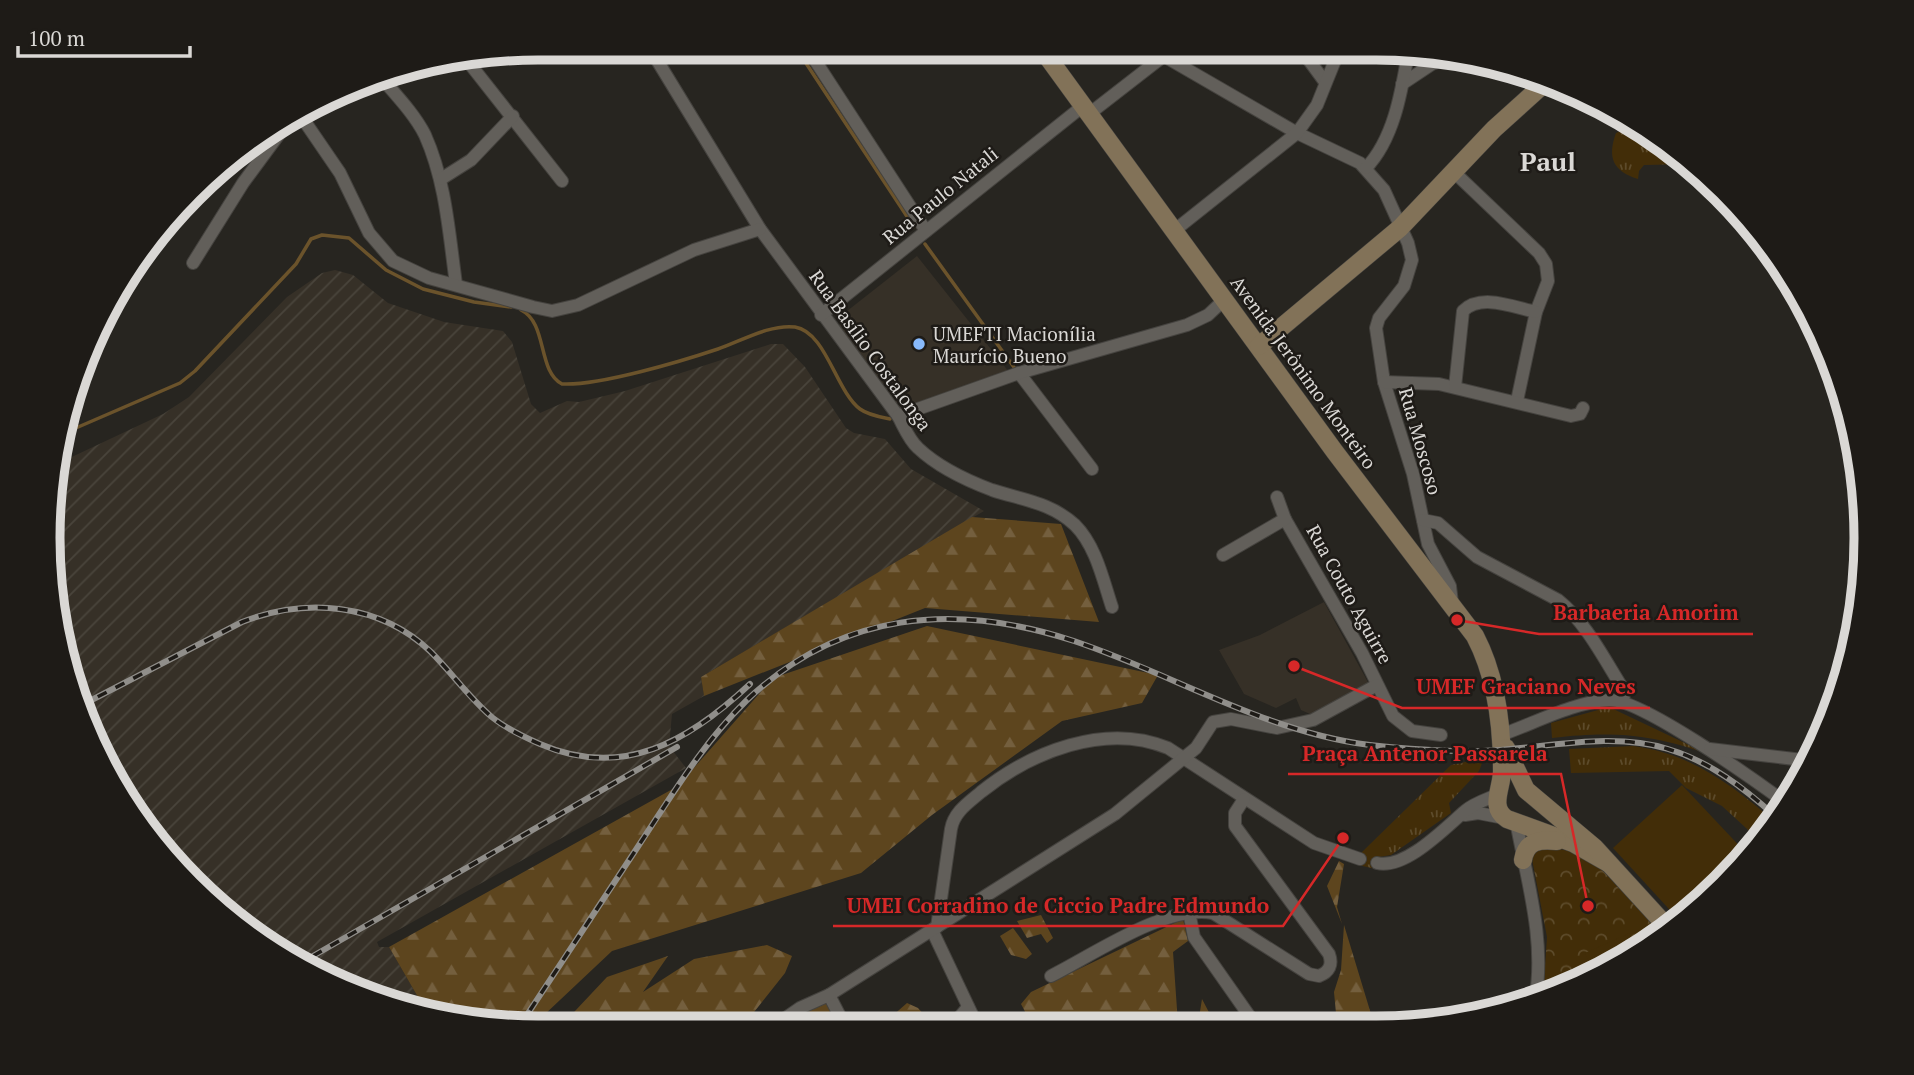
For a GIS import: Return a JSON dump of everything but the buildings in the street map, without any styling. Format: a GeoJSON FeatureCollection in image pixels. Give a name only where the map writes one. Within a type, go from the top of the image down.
{"type":"FeatureCollection","features":[{"type":"Feature","properties":{"kind":"street","name":"Rua Basílio Costalonga"},"geometry":{"type":"LineString","coordinates":[[657,60],[760,229],[898,416],[918,448],[941,464],[991,489],[1035,500],[1074,525],[1090,545],[1112,607]]}},
{"type":"Feature","properties":{"kind":"street"},"geometry":{"type":"LineString","coordinates":[[815,60],[926,231]]}},
{"type":"Feature","properties":{"kind":"street","name":"Avenida Jerônimo Monteiro"},"geometry":{"type":"LineString","coordinates":[[1050,60],[1345,466],[1475,636],[1486,661],[1501,735],[1503,773],[1499,794]]}},
{"type":"Feature","properties":{"kind":"street","name":"Rua Paulo Natali"},"geometry":{"type":"LineString","coordinates":[[821,315],[926,231],[1086,110],[1158,60]]}},
{"type":"Feature","properties":{"kind":"street"},"geometry":{"type":"LineString","coordinates":[[1183,60],[1297,133],[1313,138],[1366,167],[1382,151],[1406,61]]}},
{"type":"Feature","properties":{"kind":"street"},"geometry":{"type":"LineString","coordinates":[[1309,60],[1325,82]]}},
{"type":"Feature","properties":{"kind":"street"},"geometry":{"type":"LineString","coordinates":[[1175,230],[1297,133],[1317,105],[1335,60]]}},
{"type":"Feature","properties":{"kind":"street"},"geometry":{"type":"LineString","coordinates":[[1402,84],[1433,63]]}},
{"type":"Feature","properties":{"kind":"street"},"geometry":{"type":"LineString","coordinates":[[471,65],[562,181]]}},
{"type":"Feature","properties":{"kind":"street"},"geometry":{"type":"LineString","coordinates":[[386,84],[424,133],[440,179],[456,284]]}},
{"type":"Feature","properties":{"kind":"street"},"geometry":{"type":"LineString","coordinates":[[1259,346],[1400,228],[1453,176],[1494,129],[1539,88]]}},
{"type":"Feature","properties":{"kind":"street"},"geometry":{"type":"LineString","coordinates":[[440,179],[471,160],[513,117]]}},
{"type":"Feature","properties":{"kind":"street"},"geometry":{"type":"LineString","coordinates":[[304,121],[340,173],[369,233],[393,261],[429,278],[533,307],[552,311],[591,301],[694,250],[760,229]]}},
{"type":"Feature","properties":{"kind":"street"},"geometry":{"type":"LineString","coordinates":[[192,263],[243,183],[277,137]]}},
{"type":"Feature","properties":{"kind":"street","name":"Rua Moscoso"},"geometry":{"type":"LineString","coordinates":[[1366,167],[1384,190],[1412,260],[1405,286],[1379,318],[1376,328],[1384,382],[1413,474],[1423,520],[1438,523],[1476,557],[1558,600],[1569,610],[1586,630],[1625,692],[1622,702]]}},
{"type":"Feature","properties":{"kind":"street"},"geometry":{"type":"LineString","coordinates":[[1453,176],[1496,220]]}},
{"type":"Feature","properties":{"kind":"street"},"geometry":{"type":"LineString","coordinates":[[1453,176],[1539,253],[1546,264],[1548,281],[1536,312],[1517,401]]}},
{"type":"Feature","properties":{"kind":"street"},"geometry":{"type":"LineString","coordinates":[[898,416],[1019,373],[1187,325],[1208,315],[1225,299]]}},
{"type":"Feature","properties":{"kind":"street"},"geometry":{"type":"LineString","coordinates":[[1455,387],[1463,311],[1471,304],[1483,301],[1536,312]]}},
{"type":"Feature","properties":{"kind":"street"},"geometry":{"type":"LineString","coordinates":[[1019,373],[1092,469]]}},
{"type":"Feature","properties":{"kind":"street"},"geometry":{"type":"LineString","coordinates":[[1384,382],[1415,381],[1455,387],[1571,416],[1576,416],[1583,408]]}},
{"type":"Feature","properties":{"kind":"street","name":"Rua Couto Aguirre"},"geometry":{"type":"LineString","coordinates":[[1277,498],[1286,519],[1363,653],[1393,716],[1402,726],[1417,732],[1441,735]]}},
{"type":"Feature","properties":{"kind":"street","name":"Rua Couto Aguirre"},"geometry":{"type":"LineString","coordinates":[[1223,555],[1286,519]]}},
{"type":"Feature","properties":{"kind":"street"},"geometry":{"type":"LineString","coordinates":[[1423,520],[1430,551],[1450,586],[1452,603]]}},
{"type":"Feature","properties":{"kind":"street"},"geometry":{"type":"LineString","coordinates":[[788,1016],[829,995],[1093,829],[1196,748],[1209,726],[1221,719],[1277,728],[1326,716],[1377,685]]}},
{"type":"Feature","properties":{"kind":"street"},"geometry":{"type":"LineString","coordinates":[[1501,735],[1588,704],[1611,700],[1622,702],[1708,749],[1778,797]]}},
{"type":"Feature","properties":{"kind":"street","name":"Avenida Jerônimo Monteiro"},"geometry":{"type":"LineString","coordinates":[[1501,735],[1526,790],[1595,848],[1662,921]]}},
{"type":"Feature","properties":{"kind":"street"},"geometry":{"type":"LineString","coordinates":[[972,1016],[935,929],[953,819],[973,799],[1002,777],[1045,753],[1085,742],[1143,740],[1168,748],[1314,843],[1360,859]]}},
{"type":"Feature","properties":{"kind":"street"},"geometry":{"type":"LineString","coordinates":[[1708,749],[1799,760]]}},
{"type":"Feature","properties":{"kind":"street"},"geometry":{"type":"LineString","coordinates":[[1377,863],[1398,863],[1472,807],[1513,785],[1526,790],[1532,798],[1532,807],[1527,816],[1510,820],[1478,813],[1458,819]]}},
{"type":"Feature","properties":{"kind":"street"},"geometry":{"type":"LineString","coordinates":[[1499,794],[1497,807],[1510,820],[1523,860],[1540,954],[1536,988]]}},
{"type":"Feature","properties":{"kind":"street"},"geometry":{"type":"LineString","coordinates":[[1051,976],[1151,925],[1189,912],[1213,913],[1309,974],[1319,976],[1330,967],[1329,954],[1235,826],[1235,813],[1244,799]]}},
{"type":"Feature","properties":{"kind":"street","name":"Avenida Jerônimo Monteiro"},"geometry":{"type":"LineString","coordinates":[[1510,820],[1573,843],[1608,863]]}},
{"type":"Feature","properties":{"kind":"street"},"geometry":{"type":"LineString","coordinates":[[1523,860],[1527,847],[1535,841],[1573,843]]}},
{"type":"Feature","properties":{"kind":"street"},"geometry":{"type":"LineString","coordinates":[[1189,912],[1194,937],[1249,1016]]}},
{"type":"Feature","properties":{"kind":"street"},"geometry":{"type":"LineString","coordinates":[[829,995],[840,1016]]}},
{"type":"Feature","properties":{"kind":"street"},"geometry":{"type":"LineString","coordinates":[[960,1016],[968,1007]]}},
{"type":"Feature","properties":{"kind":"shaded area","name":"UMEFTI Macionília Maurício Bueno"},"geometry":{"type":"Polygon","coordinates":[[[917,256],[1009,372],[900,410],[840,329],[839,320],[917,256]]]}},
{"type":"Feature","properties":{"kind":"shaded area"},"geometry":{"type":"Polygon","coordinates":[[[335,270],[353,275],[388,303],[444,322],[503,331],[512,342],[531,404],[540,413],[567,401],[579,402],[625,391],[771,344],[783,344],[805,367],[846,428],[854,433],[885,439],[911,469],[984,511],[701,677],[704,696],[672,714],[669,746],[686,768],[377,942],[379,947],[389,947],[420,1000],[355,979],[298,951],[222,897],[178,853],[140,803],[109,749],[85,691],[64,600],[60,538],[67,459],[163,414],[189,397],[287,297],[322,273],[335,270]]]}},
{"type":"Feature","properties":{"kind":"shaded area"},"geometry":{"type":"Polygon","coordinates":[[[1324,602],[1369,684],[1320,712],[1310,714],[1301,710],[1296,698],[1276,708],[1244,694],[1219,650],[1260,635],[1324,602]]]}},
{"type":"Feature","properties":{"kind":"green space"},"geometry":{"type":"Polygon","coordinates":[[[1625,129],[1675,164],[1644,165],[1639,171],[1638,179],[1630,176],[1618,168],[1612,156],[1616,133],[1625,129]]]}},
{"type":"Feature","properties":{"kind":"green space"},"geometry":{"type":"Polygon","coordinates":[[[972,517],[1061,524],[1099,622],[925,608],[704,696],[701,677],[972,517]]]}},
{"type":"Feature","properties":{"kind":"green space"},"geometry":{"type":"Polygon","coordinates":[[[927,626],[1158,675],[1142,703],[1062,721],[932,815],[861,873],[612,951],[543,1016],[475,1011],[420,1000],[389,947],[678,786],[773,678],[927,626]]]}},
{"type":"Feature","properties":{"kind":"green space"},"geometry":{"type":"Polygon","coordinates":[[[1609,707],[1708,754],[1668,742],[1631,736],[1552,738],[1551,723],[1609,707]]]}},
{"type":"Feature","properties":{"kind":"green space"},"geometry":{"type":"Polygon","coordinates":[[[1633,746],[1673,755],[1708,772],[1766,814],[1752,833],[1722,806],[1686,788],[1669,771],[1571,773],[1569,749],[1633,746]]]}},
{"type":"Feature","properties":{"kind":"green space"},"geometry":{"type":"Polygon","coordinates":[[[1484,758],[1479,771],[1449,803],[1451,813],[1391,855],[1379,857],[1376,869],[1358,865],[1361,853],[1451,765],[1484,758]]]}},
{"type":"Feature","properties":{"kind":"green space"},"geometry":{"type":"Polygon","coordinates":[[[1682,785],[1741,847],[1692,897],[1672,913],[1613,848],[1682,785]]]}},
{"type":"Feature","properties":{"kind":"green space"},"geometry":{"type":"Polygon","coordinates":[[[1544,845],[1581,854],[1594,861],[1654,926],[1588,966],[1544,985],[1547,937],[1532,859],[1534,849],[1544,845]]]}},
{"type":"Feature","properties":{"kind":"green space"},"geometry":{"type":"Polygon","coordinates":[[[1339,861],[1344,864],[1337,907],[1342,924],[1327,886],[1339,861]]]}},
{"type":"Feature","properties":{"kind":"green space"},"geometry":{"type":"Polygon","coordinates":[[[1041,915],[1053,938],[1047,943],[1041,934],[1027,938],[1017,921],[1041,915]]]}},
{"type":"Feature","properties":{"kind":"green space"},"geometry":{"type":"Polygon","coordinates":[[[1183,919],[1188,941],[1173,952],[1177,1016],[1027,1016],[1021,1004],[1031,992],[1183,919]]]}},
{"type":"Feature","properties":{"kind":"green space"},"geometry":{"type":"Polygon","coordinates":[[[1344,925],[1372,1016],[1336,1016],[1334,992],[1341,970],[1344,925]]]}},
{"type":"Feature","properties":{"kind":"green space"},"geometry":{"type":"Polygon","coordinates":[[[1013,928],[1032,954],[1026,959],[1011,955],[1000,936],[1013,928]]]}},
{"type":"Feature","properties":{"kind":"green space"},"geometry":{"type":"Polygon","coordinates":[[[1630,933],[1633,941],[1591,965],[1585,953],[1630,933]]]}},
{"type":"Feature","properties":{"kind":"green space"},"geometry":{"type":"Polygon","coordinates":[[[767,945],[792,956],[785,973],[751,1016],[570,1016],[607,977],[668,956],[643,992],[694,959],[767,945]]]}},
{"type":"Feature","properties":{"kind":"green space"},"geometry":{"type":"Polygon","coordinates":[[[1202,999],[1211,1016],[1199,1016],[1202,999]]]}},
{"type":"Feature","properties":{"kind":"green space"},"geometry":{"type":"Polygon","coordinates":[[[825,1001],[832,1010],[823,1016],[800,1016],[825,1001]]]}},
{"type":"Feature","properties":{"kind":"green space"},"geometry":{"type":"Polygon","coordinates":[[[907,1003],[918,1008],[925,1016],[892,1016],[907,1003]]]}},
{"type":"Feature","properties":{"kind":"waterway"},"geometry":{"type":"LineString","coordinates":[[804,60],[914,227]]}},
{"type":"Feature","properties":{"kind":"waterway"},"geometry":{"type":"LineString","coordinates":[[72,430],[180,383],[195,371],[296,264],[311,239],[322,235],[349,238],[386,270],[423,289],[474,302],[511,307]]}},
{"type":"Feature","properties":{"kind":"waterway"},"geometry":{"type":"LineString","coordinates":[[925,244],[1016,370]]}},
{"type":"Feature","properties":{"kind":"waterway"},"geometry":{"type":"LineString","coordinates":[[521,310],[535,325],[549,369],[554,378],[562,384],[578,384],[640,372],[684,360],[776,328],[795,327],[806,331],[815,339],[844,389],[860,409],[890,419]]}},
{"type":"Feature","properties":{"kind":"railway"},"geometry":{"type":"LineString","coordinates":[[89,701],[242,622],[291,609],[316,608],[366,614],[389,623],[431,652],[493,718],[528,739],[570,754],[599,758],[627,756],[653,749],[679,738],[703,722],[750,684]]}},
{"type":"Feature","properties":{"kind":"railway"},"geometry":{"type":"LineString","coordinates":[[527,1015],[676,789],[730,717],[782,671],[820,648],[860,632],[901,623],[943,619],[986,621],[1030,629],[1111,654],[1293,728],[1370,745],[1468,751],[1599,741],[1646,744],[1683,754],[1712,768],[1769,810]]}},
{"type":"Feature","properties":{"kind":"railway"},"geometry":{"type":"LineString","coordinates":[[313,956],[677,747]]}},
{"type":"Feature","properties":{"kind":"place","name":"UMEFTI Macionília Maurício Bueno"},"geometry":{"type":"Point","coordinates":[919,344]}},
{"type":"Feature","properties":{"kind":"place","name":"Barbaeria Amorim"},"geometry":{"type":"Point","coordinates":[1457,620]}},
{"type":"Feature","properties":{"kind":"place","name":"UMEF Graciano Neves"},"geometry":{"type":"Point","coordinates":[1294,666]}},
{"type":"Feature","properties":{"kind":"place","name":"UMEI Corradino de Ciccio Padre Edmundo"},"geometry":{"type":"Point","coordinates":[1343,838]}},
{"type":"Feature","properties":{"kind":"place","name":"Praça Antenor Passarela"},"geometry":{"type":"Point","coordinates":[1588,906]}},
{"type":"Feature","properties":{"kind":"district","name":"Paul"},"geometry":{"type":"Point","coordinates":[1548,161]}}]}
